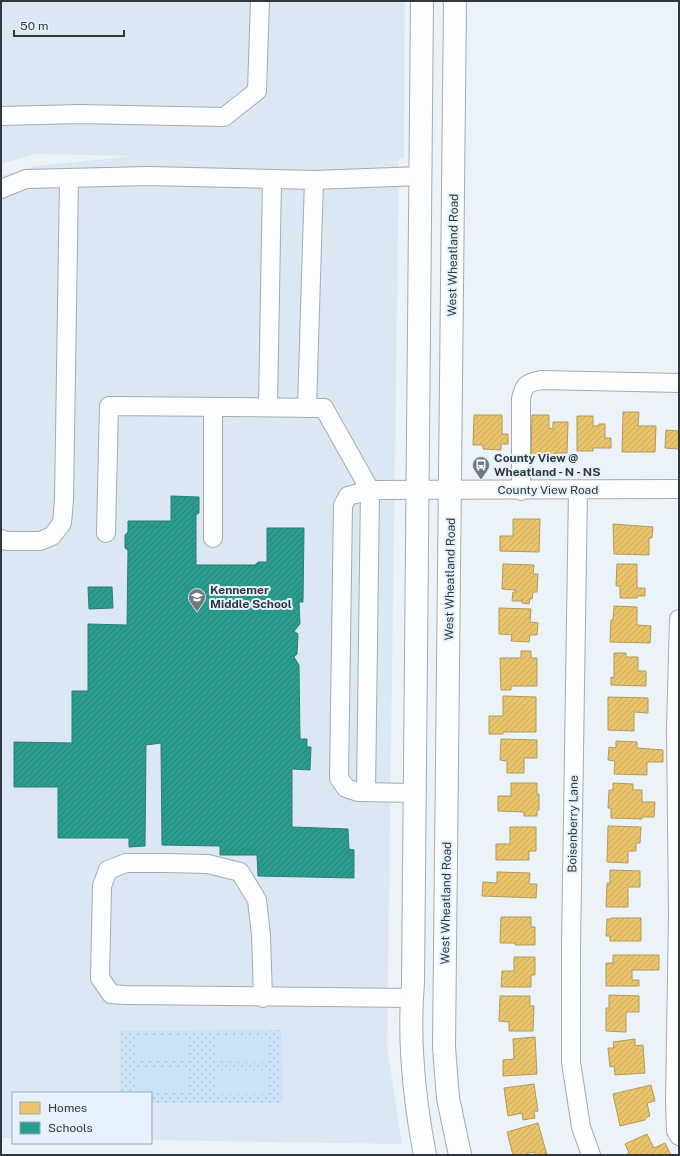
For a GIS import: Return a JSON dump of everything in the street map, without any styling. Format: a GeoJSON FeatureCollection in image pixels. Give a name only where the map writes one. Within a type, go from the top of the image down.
{"type":"FeatureCollection","features":[{"type":"Feature","properties":{"kind":"main road"},"geometry":{"type":"LineString","coordinates":[[422,1],[412,1068],[416,1103],[425,1155]]}},
{"type":"Feature","properties":{"kind":"main road","name":"West Wheatland Road"},"geometry":{"type":"LineString","coordinates":[[455,1],[444,1048],[448,1098],[460,1155]]}},
{"type":"Feature","properties":{"kind":"main road"},"geometry":{"type":"LineString","coordinates":[[420,176],[453,175]]}},
{"type":"Feature","properties":{"kind":"main road"},"geometry":{"type":"LineString","coordinates":[[414,793],[447,770]]}},
{"type":"Feature","properties":{"kind":"main road"},"geometry":{"type":"LineString","coordinates":[[412,998],[445,1000]]}},
{"type":"Feature","properties":{"kind":"street"},"geometry":{"type":"LineString","coordinates":[[1,116],[80,114],[224,117],[257,91],[260,1]]}},
{"type":"Feature","properties":{"kind":"street"},"geometry":{"type":"LineString","coordinates":[[1,189],[26,179],[148,176],[314,180],[420,176]]}},
{"type":"Feature","properties":{"kind":"street"},"geometry":{"type":"LineString","coordinates":[[1,539],[8,541],[40,541],[52,536],[62,523],[64,500],[68,178]]}},
{"type":"Feature","properties":{"kind":"street"},"geometry":{"type":"LineString","coordinates":[[268,408],[272,179]]}},
{"type":"Feature","properties":{"kind":"street"},"geometry":{"type":"LineString","coordinates":[[308,408],[314,180]]}},
{"type":"Feature","properties":{"kind":"street"},"geometry":{"type":"LineString","coordinates":[[521,491],[521,399],[523,389],[530,382],[541,380],[679,383]]}},
{"type":"Feature","properties":{"kind":"street"},"geometry":{"type":"LineString","coordinates":[[106,533],[109,406],[324,408],[370,490],[366,792]]}},
{"type":"Feature","properties":{"kind":"street"},"geometry":{"type":"LineString","coordinates":[[212,407],[213,538]]}},
{"type":"Feature","properties":{"kind":"street","name":"County View Road"},"geometry":{"type":"LineString","coordinates":[[414,793],[358,792],[346,788],[339,778],[343,506],[348,496],[370,490],[521,491],[679,489]]}},
{"type":"Feature","properties":{"kind":"street","name":"Boisenberry Lane"},"geometry":{"type":"LineString","coordinates":[[578,490],[571,948],[571,1062],[581,1127],[591,1155]]}},
{"type":"Feature","properties":{"kind":"street"},"geometry":{"type":"LineString","coordinates":[[679,619],[676,728],[678,913],[675,1102],[676,1131],[679,1136]]}},
{"type":"Feature","properties":{"kind":"street"},"geometry":{"type":"LineString","coordinates":[[263,998],[261,935],[257,900],[240,872],[208,864],[187,863],[126,863],[108,870],[102,886],[100,978],[111,994],[263,998],[412,998]]}},
{"type":"Feature","properties":{"kind":"shaded area","name":"Kennemer Middle School"},"geometry":{"type":"Polygon","coordinates":[[[1,1],[405,1],[404,158],[399,159],[387,1047],[402,1144],[152,1140],[152,1092],[12,1092],[12,1138],[1,1138],[1,176],[35,166],[135,156],[35,154],[1,164],[1,1]]]}},
{"type":"Feature","properties":{"kind":"shaded area"},"geometry":{"type":"Polygon","coordinates":[[[281,1030],[282,1103],[152,1103],[152,1092],[120,1092],[120,1031],[281,1030]]]}},
{"type":"Feature","properties":{"kind":"shaded area"},"geometry":{"type":"Polygon","coordinates":[[[136,1036],[188,1037],[187,1061],[136,1060],[136,1036]]]}},
{"type":"Feature","properties":{"kind":"shaded area"},"geometry":{"type":"Polygon","coordinates":[[[217,1037],[268,1038],[268,1062],[216,1061],[217,1037]]]}},
{"type":"Feature","properties":{"kind":"shaded area"},"geometry":{"type":"Polygon","coordinates":[[[135,1069],[187,1069],[187,1093],[135,1092],[135,1069]]]}},
{"type":"Feature","properties":{"kind":"shaded area"},"geometry":{"type":"Polygon","coordinates":[[[216,1070],[268,1070],[267,1094],[216,1094],[216,1070]]]}},
{"type":"Feature","properties":{"kind":"building: Homes"},"geometry":{"type":"Polygon","coordinates":[[[623,412],[639,412],[638,426],[656,426],[655,452],[622,452],[623,412]]]}},
{"type":"Feature","properties":{"kind":"building: Homes"},"geometry":{"type":"Polygon","coordinates":[[[474,415],[502,415],[502,434],[508,434],[508,444],[501,444],[501,450],[483,449],[483,445],[473,445],[474,415]]]}},
{"type":"Feature","properties":{"kind":"building: Homes"},"geometry":{"type":"Polygon","coordinates":[[[532,415],[549,415],[549,428],[553,429],[553,422],[568,422],[567,453],[556,453],[556,456],[531,456],[532,415]]]}},
{"type":"Feature","properties":{"kind":"building: Homes"},"geometry":{"type":"Polygon","coordinates":[[[577,416],[593,416],[593,426],[605,424],[605,438],[611,438],[611,448],[593,448],[593,451],[577,451],[577,416]]]}},
{"type":"Feature","properties":{"kind":"building: Homes"},"geometry":{"type":"Polygon","coordinates":[[[666,430],[679,431],[679,452],[678,449],[665,448],[666,430]]]}},
{"type":"Feature","properties":{"kind":"building: Homes"},"geometry":{"type":"Polygon","coordinates":[[[513,519],[540,519],[539,552],[500,551],[500,536],[513,536],[513,519]]]}},
{"type":"Feature","properties":{"kind":"building: Homes"},"geometry":{"type":"Polygon","coordinates":[[[613,524],[653,527],[652,538],[649,538],[649,555],[614,554],[613,524]]]}},
{"type":"Feature","properties":{"kind":"building: Homes"},"geometry":{"type":"Polygon","coordinates":[[[503,564],[534,565],[533,574],[538,574],[537,592],[533,592],[532,599],[530,599],[529,604],[522,603],[522,599],[521,601],[512,601],[513,592],[516,592],[516,590],[502,589],[503,564]]]}},
{"type":"Feature","properties":{"kind":"building: Homes"},"geometry":{"type":"Polygon","coordinates":[[[617,564],[637,564],[637,588],[645,588],[645,596],[637,596],[637,598],[620,598],[620,586],[616,586],[617,564]]]}},
{"type":"Feature","properties":{"kind":"building: Homes"},"geometry":{"type":"Polygon","coordinates":[[[614,606],[637,607],[637,625],[651,626],[650,643],[610,642],[611,620],[613,620],[614,606]]]}},
{"type":"Feature","properties":{"kind":"building: Homes"},"geometry":{"type":"Polygon","coordinates":[[[499,608],[531,609],[530,622],[538,623],[537,635],[530,635],[529,642],[511,641],[512,635],[499,634],[499,608]]]}},
{"type":"Feature","properties":{"kind":"building: Homes"},"geometry":{"type":"Polygon","coordinates":[[[521,651],[531,651],[531,658],[537,658],[537,686],[511,686],[511,690],[501,690],[500,658],[521,658],[521,651]]]}},
{"type":"Feature","properties":{"kind":"building: Homes"},"geometry":{"type":"Polygon","coordinates":[[[614,653],[626,653],[626,657],[638,657],[638,671],[646,671],[646,686],[611,685],[611,677],[614,678],[614,653]]]}},
{"type":"Feature","properties":{"kind":"building: Homes"},"geometry":{"type":"Polygon","coordinates":[[[503,696],[536,697],[536,732],[503,732],[503,734],[489,734],[489,716],[503,716],[503,696]]]}},
{"type":"Feature","properties":{"kind":"building: Homes"},"geometry":{"type":"Polygon","coordinates":[[[608,697],[648,698],[648,713],[634,712],[634,731],[608,730],[608,697]]]}},
{"type":"Feature","properties":{"kind":"building: Homes"},"geometry":{"type":"Polygon","coordinates":[[[501,739],[537,740],[537,758],[524,758],[524,773],[507,773],[507,761],[500,760],[501,739]]]}},
{"type":"Feature","properties":{"kind":"building: Homes"},"geometry":{"type":"Polygon","coordinates":[[[616,741],[637,742],[637,748],[663,750],[663,762],[647,762],[647,775],[614,774],[615,761],[608,760],[609,747],[616,748],[616,741]]]}},
{"type":"Feature","properties":{"kind":"building: Homes"},"geometry":{"type":"Polygon","coordinates":[[[511,783],[537,783],[539,810],[537,810],[537,816],[524,816],[524,812],[498,811],[498,796],[511,796],[511,783]]]}},
{"type":"Feature","properties":{"kind":"building: Homes"},"geometry":{"type":"Polygon","coordinates":[[[613,783],[633,784],[633,790],[642,790],[642,802],[655,802],[654,817],[642,817],[642,819],[611,818],[611,808],[608,808],[609,790],[613,790],[613,783]]]}},
{"type":"Feature","properties":{"kind":"building: Homes"},"geometry":{"type":"Polygon","coordinates":[[[608,826],[641,827],[640,843],[636,843],[636,851],[628,851],[628,863],[607,862],[608,826]]]}},
{"type":"Feature","properties":{"kind":"building: Homes"},"geometry":{"type":"Polygon","coordinates":[[[510,827],[536,827],[536,851],[529,851],[529,860],[496,860],[496,844],[510,844],[510,827]]]}},
{"type":"Feature","properties":{"kind":"building: Homes"},"geometry":{"type":"Polygon","coordinates":[[[610,870],[640,871],[640,887],[628,887],[628,907],[606,907],[607,883],[610,883],[610,870]]]}},
{"type":"Feature","properties":{"kind":"building: Homes"},"geometry":{"type":"Polygon","coordinates":[[[497,872],[530,873],[529,884],[537,884],[536,898],[482,896],[483,882],[497,883],[497,872]]]}},
{"type":"Feature","properties":{"kind":"building: Homes"},"geometry":{"type":"Polygon","coordinates":[[[501,917],[531,917],[531,927],[535,927],[535,945],[500,943],[501,917]]]}},
{"type":"Feature","properties":{"kind":"building: Homes"},"geometry":{"type":"Polygon","coordinates":[[[641,918],[641,941],[610,941],[610,936],[606,936],[607,919],[641,918]]]}},
{"type":"Feature","properties":{"kind":"building: Homes"},"geometry":{"type":"Polygon","coordinates":[[[613,955],[659,955],[659,970],[632,970],[632,980],[639,980],[639,986],[606,986],[606,963],[613,963],[613,955]]]}},
{"type":"Feature","properties":{"kind":"building: Homes"},"geometry":{"type":"Polygon","coordinates":[[[514,957],[535,957],[535,975],[531,975],[531,987],[501,987],[502,971],[514,971],[514,957]]]}},
{"type":"Feature","properties":{"kind":"building: Homes"},"geometry":{"type":"Polygon","coordinates":[[[609,995],[639,996],[639,1012],[626,1012],[626,1032],[606,1031],[606,1008],[609,1008],[609,995]]]}},
{"type":"Feature","properties":{"kind":"building: Homes"},"geometry":{"type":"Polygon","coordinates":[[[500,996],[530,996],[530,1006],[534,1006],[533,1031],[509,1031],[509,1022],[499,1021],[500,996]]]}},
{"type":"Feature","properties":{"kind":"building: Homes"},"geometry":{"type":"Polygon","coordinates":[[[535,1037],[537,1074],[503,1076],[503,1060],[514,1059],[513,1039],[535,1037]]]}},
{"type":"Feature","properties":{"kind":"building: Homes"},"geometry":{"type":"Polygon","coordinates":[[[635,1039],[635,1046],[643,1045],[645,1073],[615,1075],[614,1066],[610,1067],[608,1048],[614,1048],[613,1042],[635,1039]]]}},
{"type":"Feature","properties":{"kind":"building: Homes"},"geometry":{"type":"Polygon","coordinates":[[[534,1084],[538,1111],[534,1112],[535,1118],[523,1120],[522,1113],[508,1116],[504,1088],[534,1084]]]}},
{"type":"Feature","properties":{"kind":"building: Homes"},"geometry":{"type":"Polygon","coordinates":[[[651,1085],[655,1101],[647,1103],[650,1116],[645,1118],[645,1120],[620,1126],[613,1094],[651,1085]]]}},
{"type":"Feature","properties":{"kind":"building: Homes"},"geometry":{"type":"Polygon","coordinates":[[[538,1123],[547,1155],[535,1155],[534,1152],[522,1155],[513,1155],[507,1132],[538,1123]]]}},
{"type":"Feature","properties":{"kind":"building: Homes"},"geometry":{"type":"Polygon","coordinates":[[[647,1134],[654,1148],[665,1143],[671,1155],[626,1155],[629,1153],[625,1144],[647,1134]]]}},
{"type":"Feature","properties":{"kind":"building: Schools"},"geometry":{"type":"Polygon","coordinates":[[[171,496],[199,497],[199,513],[196,515],[196,565],[255,565],[258,562],[267,562],[267,528],[304,528],[303,602],[299,602],[300,624],[294,631],[298,634],[297,654],[294,657],[299,665],[300,739],[307,739],[307,747],[311,747],[310,770],[292,769],[292,827],[348,829],[349,849],[354,850],[354,878],[258,876],[257,855],[220,855],[220,846],[162,845],[161,743],[146,745],[145,846],[129,847],[129,838],[58,838],[58,787],[14,787],[14,742],[72,743],[72,691],[88,691],[88,624],[127,625],[128,550],[125,548],[125,535],[128,532],[128,521],[171,521],[171,496]]]}},
{"type":"Feature","properties":{"kind":"building: Schools"},"geometry":{"type":"Polygon","coordinates":[[[88,587],[112,587],[113,608],[89,609],[88,587]]]}},
{"type":"Feature","properties":{"kind":"place","name":"County View @ Wheatland - N - NS"},"geometry":{"type":"Point","coordinates":[481,480]}},
{"type":"Feature","properties":{"kind":"place","name":"Kennemer Middle School"},"geometry":{"type":"Point","coordinates":[197,612]}}]}
